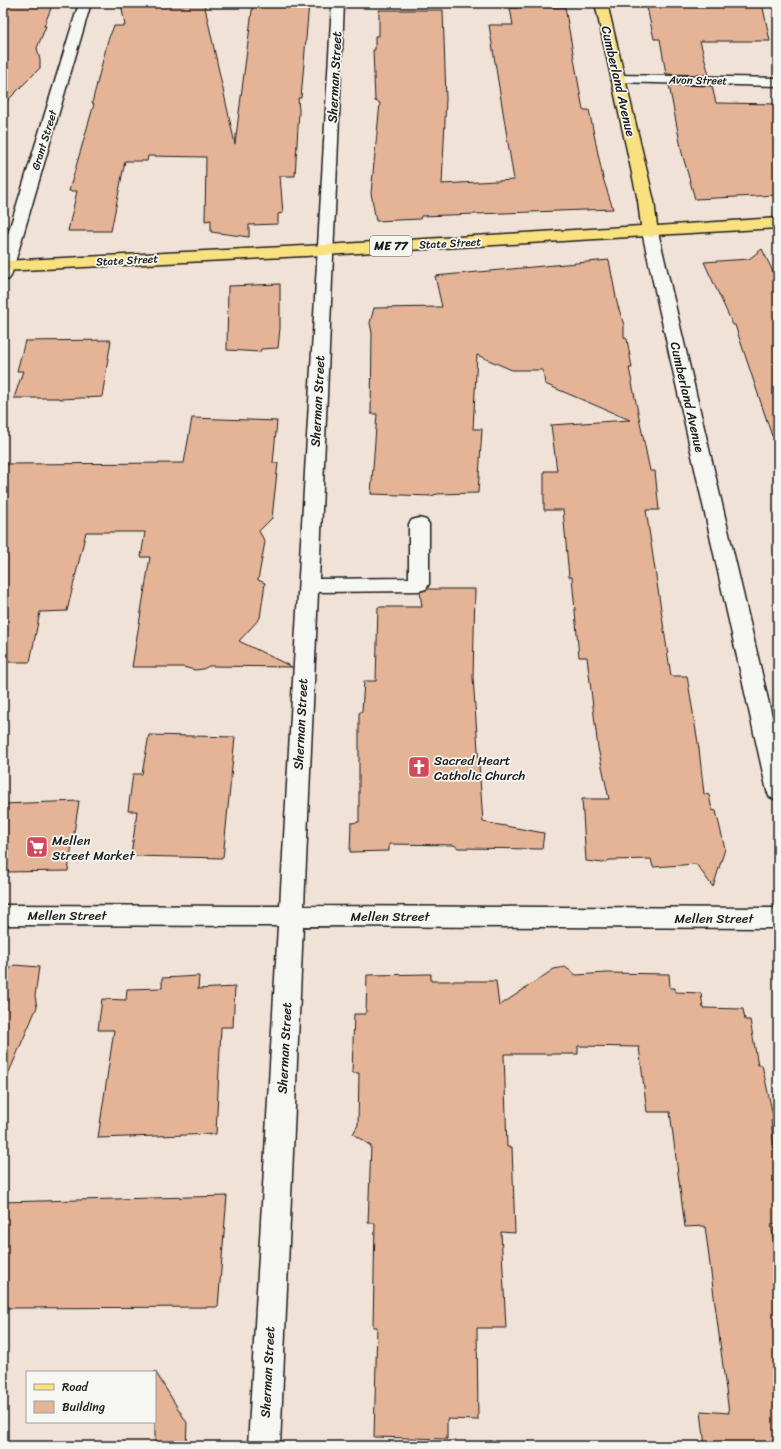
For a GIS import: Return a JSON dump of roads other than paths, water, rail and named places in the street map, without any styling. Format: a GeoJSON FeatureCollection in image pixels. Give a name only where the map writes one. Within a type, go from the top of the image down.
{"type":"FeatureCollection","features":[{"type":"Feature","properties":{"kind":"main road","name":"Cumberland Avenue"},"geometry":{"type":"LineString","coordinates":[[602,3],[646,201],[650,232]]}},
{"type":"Feature","properties":{"kind":"main road","name":"State Street"},"geometry":{"type":"LineString","coordinates":[[4,269],[778,224]]}},
{"type":"Feature","properties":{"kind":"street","name":"Grant Street"},"geometry":{"type":"LineString","coordinates":[[4,269],[85,3]]}},
{"type":"Feature","properties":{"kind":"street","name":"Sherman Street"},"geometry":{"type":"LineString","coordinates":[[264,1446],[338,3]]}},
{"type":"Feature","properties":{"kind":"street","name":"Avon Street"},"geometry":{"type":"LineString","coordinates":[[618,79],[778,82]]}},
{"type":"Feature","properties":{"kind":"street","name":"Cumberland Avenue"},"geometry":{"type":"LineString","coordinates":[[650,232],[778,791]]}},
{"type":"Feature","properties":{"kind":"street"},"geometry":{"type":"LineString","coordinates":[[308,586],[419,584],[419,524]]}},
{"type":"Feature","properties":{"kind":"street","name":"Mellen Street"},"geometry":{"type":"LineString","coordinates":[[3,915],[778,918]]}},
{"type":"Feature","properties":{"kind":"place","name":"Sacred Heart Catholic Church"},"geometry":{"type":"Point","coordinates":[419,767]}},
{"type":"Feature","properties":{"kind":"place","name":"Mellen Street Market"},"geometry":{"type":"Point","coordinates":[37,847]}}]}
